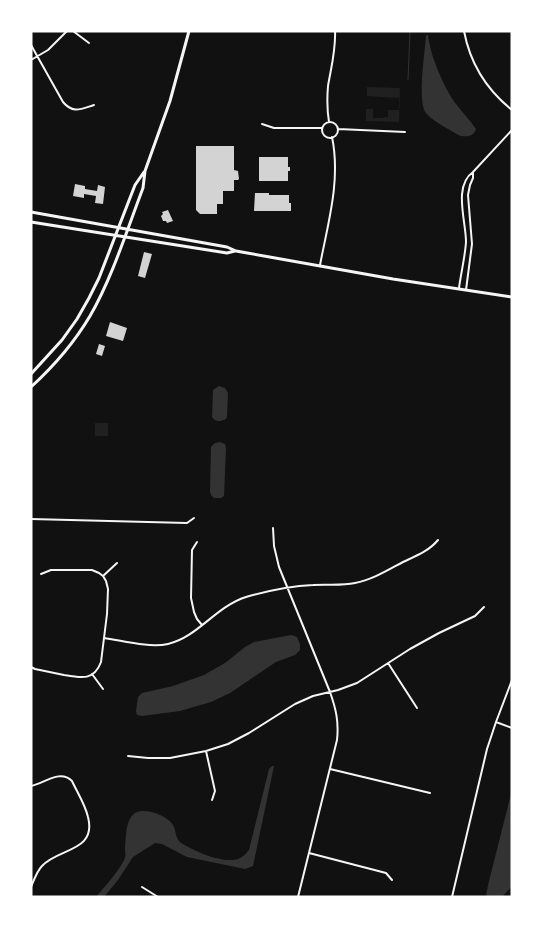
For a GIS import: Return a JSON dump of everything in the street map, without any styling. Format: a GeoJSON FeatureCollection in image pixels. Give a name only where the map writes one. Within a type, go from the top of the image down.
{"type":"FeatureCollection","features":[{"type":"Feature","properties":{"kind":"main road"},"geometry":{"type":"LineString","coordinates":[[31,387],[57,362],[70,346],[85,324],[105,287],[143,188],[145,171],[170,101],[189,31]]}},
{"type":"Feature","properties":{"kind":"main road"},"geometry":{"type":"LineString","coordinates":[[31,374],[53,352],[77,319],[95,285],[135,185],[145,171]]}},
{"type":"Feature","properties":{"kind":"main road"},"geometry":{"type":"LineString","coordinates":[[31,212],[393,279],[512,297]]}},
{"type":"Feature","properties":{"kind":"main road"},"geometry":{"type":"LineString","coordinates":[[31,222],[227,253],[236,251]]}},
{"type":"Feature","properties":{"kind":"street"},"geometry":{"type":"LineString","coordinates":[[31,60],[56,43],[67,31]]}},
{"type":"Feature","properties":{"kind":"street"},"geometry":{"type":"LineString","coordinates":[[73,31],[89,43]]}},
{"type":"Feature","properties":{"kind":"street"},"geometry":{"type":"LineString","coordinates":[[329,122],[328,93],[335,49],[335,31]]}},
{"type":"Feature","properties":{"kind":"street"},"geometry":{"type":"LineString","coordinates":[[464,31],[471,56],[486,83],[494,94],[512,110]]}},
{"type":"Feature","properties":{"kind":"street"},"geometry":{"type":"LineString","coordinates":[[31,45],[66,106],[77,110],[94,105]]}},
{"type":"Feature","properties":{"kind":"street"},"geometry":{"type":"LineString","coordinates":[[512,115],[512,122]]}},
{"type":"Feature","properties":{"kind":"street"},"geometry":{"type":"LineString","coordinates":[[262,124],[274,128],[322,128],[329,122]]}},
{"type":"Feature","properties":{"kind":"street"},"geometry":{"type":"LineString","coordinates":[[322,128],[326,136],[332,137],[337,134],[338,129],[335,124],[329,122]]}},
{"type":"Feature","properties":{"kind":"street"},"geometry":{"type":"LineString","coordinates":[[338,129],[405,132]]}},
{"type":"Feature","properties":{"kind":"street"},"geometry":{"type":"LineString","coordinates":[[459,289],[466,242],[462,199],[463,188],[468,176],[512,130]]}},
{"type":"Feature","properties":{"kind":"street"},"geometry":{"type":"LineString","coordinates":[[320,265],[335,186],[336,167],[332,137]]}},
{"type":"Feature","properties":{"kind":"street"},"geometry":{"type":"LineString","coordinates":[[466,290],[472,244],[468,195],[473,172]]}},
{"type":"Feature","properties":{"kind":"street"},"geometry":{"type":"LineString","coordinates":[[31,519],[186,522],[194,518]]}},
{"type":"Feature","properties":{"kind":"street"},"geometry":{"type":"LineString","coordinates":[[273,528],[279,567],[330,692],[336,709],[338,724],[337,740],[298,897]]}},
{"type":"Feature","properties":{"kind":"street"},"geometry":{"type":"LineString","coordinates":[[104,638],[152,645],[177,641],[238,600],[287,588],[314,584],[346,584],[363,581],[425,552],[435,545],[438,540]]}},
{"type":"Feature","properties":{"kind":"street"},"geometry":{"type":"LineString","coordinates":[[197,542],[192,550],[191,598],[194,612],[202,625]]}},
{"type":"Feature","properties":{"kind":"street"},"geometry":{"type":"LineString","coordinates":[[103,576],[117,563]]}},
{"type":"Feature","properties":{"kind":"street"},"geometry":{"type":"LineString","coordinates":[[31,666],[35,669],[78,678],[87,677],[92,674],[100,662],[107,614],[108,589],[106,581],[99,572],[92,570],[51,570],[41,574]]}},
{"type":"Feature","properties":{"kind":"street"},"geometry":{"type":"LineString","coordinates":[[128,756],[160,758],[219,748],[239,739],[294,704],[313,696],[357,683],[410,649],[475,616],[484,607]]}},
{"type":"Feature","properties":{"kind":"street"},"geometry":{"type":"LineString","coordinates":[[388,663],[417,708]]}},
{"type":"Feature","properties":{"kind":"street"},"geometry":{"type":"LineString","coordinates":[[92,674],[103,689]]}},
{"type":"Feature","properties":{"kind":"street"},"geometry":{"type":"LineString","coordinates":[[452,897],[485,755],[512,680]]}},
{"type":"Feature","properties":{"kind":"street"},"geometry":{"type":"LineString","coordinates":[[496,722],[512,728]]}},
{"type":"Feature","properties":{"kind":"street"},"geometry":{"type":"LineString","coordinates":[[206,751],[215,791],[212,800]]}},
{"type":"Feature","properties":{"kind":"street"},"geometry":{"type":"LineString","coordinates":[[330,769],[430,793]]}},
{"type":"Feature","properties":{"kind":"street"},"geometry":{"type":"LineString","coordinates":[[31,786],[56,776],[69,778],[88,815],[89,826],[86,837],[78,847],[42,865],[31,887]]}},
{"type":"Feature","properties":{"kind":"street"},"geometry":{"type":"LineString","coordinates":[[309,853],[386,873],[392,880]]}},
{"type":"Feature","properties":{"kind":"street"},"geometry":{"type":"LineString","coordinates":[[142,887],[158,897]]}},
{"type":"Feature","properties":{"kind":"shaded area"},"geometry":{"type":"Polygon","coordinates":[[[427,35],[438,71],[447,89],[456,104],[476,129],[470,135],[461,136],[442,126],[426,113],[423,107],[422,76],[427,35]]]}},
{"type":"Feature","properties":{"kind":"shaded area"},"geometry":{"type":"Polygon","coordinates":[[[367,87],[400,88],[399,122],[366,121],[366,109],[373,109],[373,118],[388,117],[388,110],[399,110],[399,98],[367,96],[367,87]]]}},
{"type":"Feature","properties":{"kind":"shaded area"},"geometry":{"type":"Polygon","coordinates":[[[219,386],[225,388],[228,393],[227,416],[222,421],[215,420],[212,417],[213,390],[219,386]]]}},
{"type":"Feature","properties":{"kind":"shaded area"},"geometry":{"type":"Polygon","coordinates":[[[95,423],[108,423],[108,436],[95,436],[95,423]]]}},
{"type":"Feature","properties":{"kind":"shaded area"},"geometry":{"type":"Polygon","coordinates":[[[215,443],[225,444],[226,448],[224,496],[214,498],[210,491],[211,447],[215,443]]]}},
{"type":"Feature","properties":{"kind":"shaded area"},"geometry":{"type":"Polygon","coordinates":[[[291,635],[297,637],[300,644],[300,650],[295,655],[276,662],[230,693],[211,702],[180,711],[137,715],[138,697],[142,693],[173,686],[204,675],[225,663],[254,642],[291,635]]]}},
{"type":"Feature","properties":{"kind":"shaded area"},"geometry":{"type":"Polygon","coordinates":[[[274,766],[253,866],[245,869],[187,857],[162,844],[155,843],[133,857],[104,897],[96,897],[124,861],[129,820],[139,811],[156,813],[166,818],[173,825],[180,842],[200,853],[224,860],[238,859],[243,856],[249,850],[269,769],[274,766]]]}},
{"type":"Feature","properties":{"kind":"shaded area"},"geometry":{"type":"Polygon","coordinates":[[[512,790],[512,886],[502,897],[489,897],[486,895],[489,881],[512,790]]]}},
{"type":"Feature","properties":{"kind":"building"},"geometry":{"type":"Polygon","coordinates":[[[196,146],[234,146],[234,170],[238,171],[239,179],[234,180],[234,191],[223,191],[223,204],[217,204],[217,214],[200,214],[196,210],[196,146]]]}},
{"type":"Feature","properties":{"kind":"building"},"geometry":{"type":"Polygon","coordinates":[[[259,157],[288,157],[290,171],[288,171],[288,181],[259,181],[259,157]]]}},
{"type":"Feature","properties":{"kind":"building"},"geometry":{"type":"Polygon","coordinates":[[[75,184],[85,186],[85,189],[97,191],[98,185],[105,187],[103,204],[95,203],[96,196],[84,194],[84,198],[73,196],[75,184]]]}},
{"type":"Feature","properties":{"kind":"building"},"geometry":{"type":"Polygon","coordinates":[[[255,193],[289,195],[291,211],[254,211],[255,193]]]}},
{"type":"Feature","properties":{"kind":"building"},"geometry":{"type":"Polygon","coordinates":[[[168,210],[173,221],[167,223],[163,221],[161,216],[162,212],[168,210]]]}},
{"type":"Feature","properties":{"kind":"building"},"geometry":{"type":"Polygon","coordinates":[[[144,252],[152,254],[145,278],[138,276],[144,252]]]}},
{"type":"Feature","properties":{"kind":"building"},"geometry":{"type":"Polygon","coordinates":[[[110,322],[127,328],[123,341],[106,336],[110,322]]]}},
{"type":"Feature","properties":{"kind":"building"},"geometry":{"type":"Polygon","coordinates":[[[99,344],[105,346],[102,356],[96,354],[99,344]]]}},
{"type":"Feature","properties":{"kind":"waterway"},"geometry":{"type":"LineString","coordinates":[[408,80],[410,31]]}}]}
